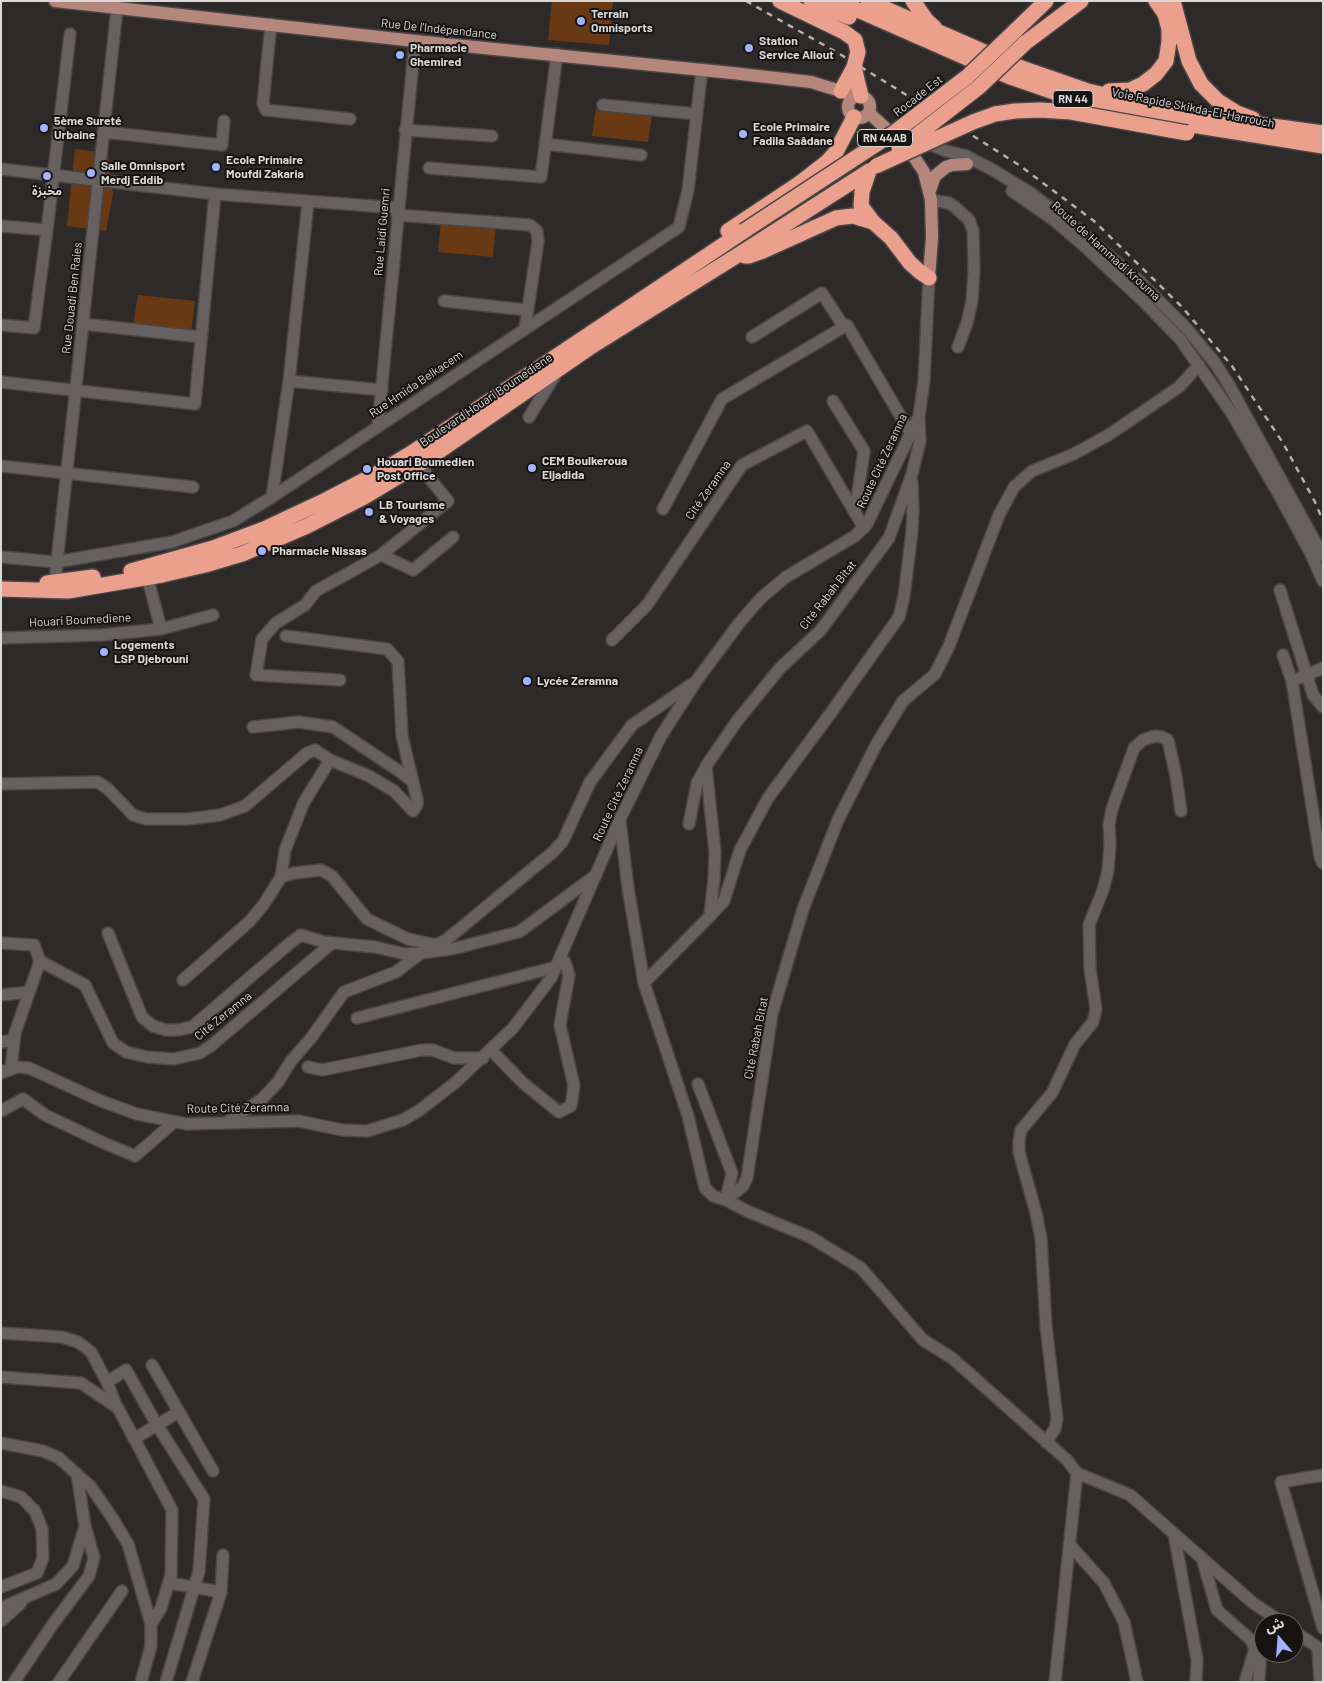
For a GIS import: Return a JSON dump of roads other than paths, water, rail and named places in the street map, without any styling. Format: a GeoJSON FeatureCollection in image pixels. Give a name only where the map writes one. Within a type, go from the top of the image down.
{"type":"FeatureCollection","features":[{"type":"Feature","properties":{"kind":"highway"},"geometry":{"type":"LineString","coordinates":[[780,1],[844,32],[856,40],[858,52],[854,67],[841,91]]}},
{"type":"Feature","properties":{"kind":"highway"},"geometry":{"type":"LineString","coordinates":[[811,1],[931,52],[1010,77]]}},
{"type":"Feature","properties":{"kind":"highway","name":"Voie Rapide Skikda-El-Harrouch"},"geometry":{"type":"LineString","coordinates":[[838,1],[1010,77],[1071,98],[1114,110],[1192,125],[1323,146]]}},
{"type":"Feature","properties":{"kind":"highway","name":"Voie Rapide Skikda-El-Harrouch"},"geometry":{"type":"LineString","coordinates":[[868,1],[1019,67],[1088,91],[1189,114],[1323,133]]}},
{"type":"Feature","properties":{"kind":"highway"},"geometry":{"type":"LineString","coordinates":[[913,1],[929,23],[955,39]]}},
{"type":"Feature","properties":{"kind":"highway","name":"Rocade Est"},"geometry":{"type":"LineString","coordinates":[[744,230],[903,126],[968,76],[1046,1]]}},
{"type":"Feature","properties":{"kind":"highway","name":"RN 44AB"},"geometry":{"type":"LineString","coordinates":[[873,169],[979,87],[1067,1]]}},
{"type":"Feature","properties":{"kind":"highway"},"geometry":{"type":"LineString","coordinates":[[1025,43],[1082,1]]}},
{"type":"Feature","properties":{"kind":"highway"},"geometry":{"type":"LineString","coordinates":[[1088,91],[1116,92],[1130,90],[1143,84],[1156,74],[1166,61],[1169,29],[1165,14],[1156,1]]}},
{"type":"Feature","properties":{"kind":"highway"},"geometry":{"type":"LineString","coordinates":[[1173,1],[1189,61],[1201,84],[1218,101],[1237,112],[1301,131]]}},
{"type":"Feature","properties":{"kind":"highway"},"geometry":{"type":"LineString","coordinates":[[854,67],[859,96]]}},
{"type":"Feature","properties":{"kind":"highway","name":"RN 44"},"geometry":{"type":"LineString","coordinates":[[873,169],[972,122],[995,114],[1015,111],[1071,112],[1187,133],[1240,139],[1289,141]]}},
{"type":"Feature","properties":{"kind":"highway"},"geometry":{"type":"LineString","coordinates":[[565,349],[566,342],[573,334],[800,183],[827,162],[836,152],[851,113]]}},
{"type":"Feature","properties":{"kind":"highway"},"geometry":{"type":"LineString","coordinates":[[873,169],[862,192],[861,206],[873,222],[892,238],[918,270],[929,278]]}},
{"type":"Feature","properties":{"kind":"highway","name":"Boulevard Houari Boumediene"},"geometry":{"type":"LineString","coordinates":[[146,572],[205,565],[242,554],[278,540],[339,511],[418,464],[561,366],[873,169]]}},
{"type":"Feature","properties":{"kind":"highway"},"geometry":{"type":"LineString","coordinates":[[738,255],[749,256],[756,254],[836,218],[853,216],[873,222]]}},
{"type":"Feature","properties":{"kind":"highway","name":"Boulevard Houari Boumediene"},"geometry":{"type":"LineString","coordinates":[[1,580],[54,586],[68,591],[146,572],[264,529],[356,485],[410,454],[744,230]]}},
{"type":"Feature","properties":{"kind":"highway","name":"Boulevard Houari Boumediene"},"geometry":{"type":"LineString","coordinates":[[1,589],[54,586]]}},
{"type":"Feature","properties":{"kind":"main road","name":"Rue De l'Indépendance"},"geometry":{"type":"LineString","coordinates":[[56,1],[414,41],[557,54],[788,79],[820,84],[859,96]]}},
{"type":"Feature","properties":{"kind":"main road"},"geometry":{"type":"LineString","coordinates":[[820,84],[851,113],[860,118],[869,113],[870,102],[859,96],[849,102],[851,113]]}},
{"type":"Feature","properties":{"kind":"main road","name":"Route Cité Zeramna"},"geometry":{"type":"LineString","coordinates":[[869,113],[908,149],[919,164],[931,195],[932,237],[929,278]]}},
{"type":"Feature","properties":{"kind":"main road"},"geometry":{"type":"LineString","coordinates":[[931,195],[935,176],[940,171],[952,165],[967,164]]}},
{"type":"Feature","properties":{"kind":"street","name":"Rue Douadi Ben Raies"},"geometry":{"type":"LineString","coordinates":[[54,586],[118,8]]}},
{"type":"Feature","properties":{"kind":"street"},"geometry":{"type":"LineString","coordinates":[[271,24],[263,103],[266,110],[350,119]]}},
{"type":"Feature","properties":{"kind":"street"},"geometry":{"type":"LineString","coordinates":[[1,325],[34,328],[70,34]]}},
{"type":"Feature","properties":{"kind":"street","name":"Rue Laidi Guemri"},"geometry":{"type":"LineString","coordinates":[[378,426],[414,41]]}},
{"type":"Feature","properties":{"kind":"street"},"geometry":{"type":"LineString","coordinates":[[429,168],[541,177],[557,54]]}},
{"type":"Feature","properties":{"kind":"street","name":"Rue Hmida Belkacem"},"geometry":{"type":"LineString","coordinates":[[1,557],[56,562],[172,542],[234,521],[524,328],[679,228],[688,190],[702,70]]}},
{"type":"Feature","properties":{"kind":"street"},"geometry":{"type":"LineString","coordinates":[[603,105],[697,114]]}},
{"type":"Feature","properties":{"kind":"street"},"geometry":{"type":"LineString","coordinates":[[104,132],[222,145],[224,121]]}},
{"type":"Feature","properties":{"kind":"street"},"geometry":{"type":"LineString","coordinates":[[884,125],[946,151]]}},
{"type":"Feature","properties":{"kind":"street"},"geometry":{"type":"LineString","coordinates":[[405,130],[492,136]]}},
{"type":"Feature","properties":{"kind":"street"},"geometry":{"type":"LineString","coordinates":[[545,144],[641,155]]}},
{"type":"Feature","properties":{"kind":"street","name":"Route de Hammadi Krouma"},"geometry":{"type":"LineString","coordinates":[[946,151],[1025,200],[1082,244],[1180,339],[1231,412],[1311,554],[1323,581]]}},
{"type":"Feature","properties":{"kind":"street","name":"Route de Hammadi Krouma"},"geometry":{"type":"LineString","coordinates":[[946,151],[964,155],[993,170],[1053,210],[1137,279],[1187,329],[1215,363],[1229,385],[1323,556]]}},
{"type":"Feature","properties":{"kind":"street"},"geometry":{"type":"LineString","coordinates":[[1,169],[214,194],[530,224],[537,231],[538,242],[524,328]]}},
{"type":"Feature","properties":{"kind":"street"},"geometry":{"type":"LineString","coordinates":[[1,382],[195,404],[214,194]]}},
{"type":"Feature","properties":{"kind":"street"},"geometry":{"type":"LineString","coordinates":[[931,195],[955,207],[969,220],[973,231],[974,270],[972,301],[967,323],[958,347]]}},
{"type":"Feature","properties":{"kind":"street"},"geometry":{"type":"LineString","coordinates":[[272,497],[289,381],[308,202]]}},
{"type":"Feature","properties":{"kind":"street"},"geometry":{"type":"LineString","coordinates":[[1,226],[47,230]]}},
{"type":"Feature","properties":{"kind":"street","name":"Route Cité Zeramna"},"geometry":{"type":"LineString","coordinates":[[4,1071],[17,1067],[29,1068],[101,1101],[137,1114],[187,1124],[299,1121],[342,1130],[367,1131],[403,1120],[436,1099],[513,1028],[551,978],[620,819],[661,736],[697,680],[740,622],[761,598],[786,577],[855,536],[868,524],[919,416],[924,381],[929,278]]}},
{"type":"Feature","properties":{"kind":"street"},"geometry":{"type":"LineString","coordinates":[[752,337],[822,293],[844,327]]}},
{"type":"Feature","properties":{"kind":"street"},"geometry":{"type":"LineString","coordinates":[[444,302],[527,310]]}},
{"type":"Feature","properties":{"kind":"street"},"geometry":{"type":"LineString","coordinates":[[83,324],[201,336]]}},
{"type":"Feature","properties":{"kind":"street"},"geometry":{"type":"LineString","coordinates":[[663,509],[722,399],[847,325],[911,434]]}},
{"type":"Feature","properties":{"kind":"street","name":"Cité Rabah Bitat"},"geometry":{"type":"LineString","coordinates":[[726,1200],[743,1186],[747,1178],[772,1014],[803,909],[838,820],[876,745],[903,701],[935,674],[949,646],[999,515],[1014,487],[1032,472],[1074,454],[1110,434],[1179,387],[1199,365]]}},
{"type":"Feature","properties":{"kind":"street"},"geometry":{"type":"LineString","coordinates":[[529,417],[561,366]]}},
{"type":"Feature","properties":{"kind":"street"},"geometry":{"type":"LineString","coordinates":[[289,381],[382,390]]}},
{"type":"Feature","properties":{"kind":"street"},"geometry":{"type":"LineString","coordinates":[[833,401],[864,451],[855,512]]}},
{"type":"Feature","properties":{"kind":"street","name":"Cité Rabah Bitat"},"geometry":{"type":"LineString","coordinates":[[690,824],[697,783],[737,721],[780,668],[820,632],[889,538],[912,474],[920,441],[919,416]]}},
{"type":"Feature","properties":{"kind":"street","name":"Cité Zeramna"},"geometry":{"type":"LineString","coordinates":[[612,640],[647,605],[742,465],[807,431],[864,528]]}},
{"type":"Feature","properties":{"kind":"street"},"geometry":{"type":"LineString","coordinates":[[340,680],[256,674],[262,639],[276,623],[305,605],[316,591],[381,555],[448,501],[418,464]]}},
{"type":"Feature","properties":{"kind":"street"},"geometry":{"type":"LineString","coordinates":[[1,466],[193,487]]}},
{"type":"Feature","properties":{"kind":"street","name":"Cité Rabah Bitat"},"geometry":{"type":"LineString","coordinates":[[644,983],[724,901],[740,850],[768,798],[899,617],[904,596],[912,532],[912,474]]}},
{"type":"Feature","properties":{"kind":"street"},"geometry":{"type":"LineString","coordinates":[[381,555],[413,570],[452,537]]}},
{"type":"Feature","properties":{"kind":"street"},"geometry":{"type":"LineString","coordinates":[[146,572],[161,628]]}},
{"type":"Feature","properties":{"kind":"street"},"geometry":{"type":"LineString","coordinates":[[1280,590],[1313,695],[1316,701],[1323,707]]}},
{"type":"Feature","properties":{"kind":"street","name":"Houari Boumediene"},"geometry":{"type":"LineString","coordinates":[[1,638],[102,635],[161,628],[213,615]]}},
{"type":"Feature","properties":{"kind":"street"},"geometry":{"type":"LineString","coordinates":[[1,784],[98,782],[108,788],[133,815],[146,819],[188,819],[220,815],[245,806],[307,753],[315,750],[330,760],[369,776],[394,791],[413,811],[417,805],[417,799],[402,736],[398,661],[387,649],[286,636]]}},
{"type":"Feature","properties":{"kind":"street"},"geometry":{"type":"LineString","coordinates":[[1283,654],[1292,681],[1320,858],[1323,863]]}},
{"type":"Feature","properties":{"kind":"street"},"geometry":{"type":"LineString","coordinates":[[1292,681],[1308,676],[1323,668]]}},
{"type":"Feature","properties":{"kind":"street"},"geometry":{"type":"LineString","coordinates":[[226,1123],[262,1099],[278,1082],[290,1061],[311,1038],[344,992],[396,972],[422,953],[446,940],[553,852],[563,841],[590,782],[632,725],[697,680]]}},
{"type":"Feature","properties":{"kind":"street"},"geometry":{"type":"LineString","coordinates":[[253,727],[299,722],[333,727],[413,782]]}},
{"type":"Feature","properties":{"kind":"street"},"geometry":{"type":"LineString","coordinates":[[1046,1442],[1055,1429],[1057,1419],[1046,1326],[1041,1238],[1019,1152],[1021,1130],[1052,1093],[1075,1044],[1093,1022],[1096,1009],[1090,969],[1089,925],[1103,890],[1108,871],[1109,824],[1112,809],[1134,748],[1143,740],[1155,736],[1168,740],[1182,811]]}},
{"type":"Feature","properties":{"kind":"street"},"geometry":{"type":"LineString","coordinates":[[183,980],[250,921],[264,904],[281,877],[285,850],[304,802],[330,760]]}},
{"type":"Feature","properties":{"kind":"street"},"geometry":{"type":"LineString","coordinates":[[706,767],[715,852],[710,916]]}},
{"type":"Feature","properties":{"kind":"street"},"geometry":{"type":"LineString","coordinates":[[620,819],[628,888],[644,983],[688,1116],[706,1188],[713,1196],[810,1237],[861,1268],[923,1340],[952,1358],[1066,1460],[1077,1473],[1130,1495],[1253,1603],[1268,1613]]}},
{"type":"Feature","properties":{"kind":"street"},"geometry":{"type":"LineString","coordinates":[[281,877],[294,873],[321,870],[332,876],[367,919],[408,939],[436,945]]}},
{"type":"Feature","properties":{"kind":"street","name":"Cité Zeramna"},"geometry":{"type":"LineString","coordinates":[[108,933],[142,1017],[153,1026],[166,1030],[178,1030],[192,1027],[290,942],[301,935],[332,943],[375,947],[405,954],[452,949],[519,932],[597,874]]}},
{"type":"Feature","properties":{"kind":"street"},"geometry":{"type":"LineString","coordinates":[[1,943],[34,945],[40,961],[4,1071]]}},
{"type":"Feature","properties":{"kind":"street","name":"Cité Zeramna"},"geometry":{"type":"LineString","coordinates":[[40,961],[85,985],[113,1043],[126,1052],[147,1057],[174,1059],[200,1053],[212,1045],[332,943]]}},
{"type":"Feature","properties":{"kind":"street"},"geometry":{"type":"LineString","coordinates":[[308,1067],[322,1070],[422,1050],[433,1050],[454,1058],[487,1054],[559,1112],[571,1106],[574,1086],[560,1025],[569,974],[565,962],[558,962],[357,1018]]}},
{"type":"Feature","properties":{"kind":"street"},"geometry":{"type":"LineString","coordinates":[[1,995],[29,992]]}},
{"type":"Feature","properties":{"kind":"street"},"geometry":{"type":"LineString","coordinates":[[1,1042],[14,1040]]}},
{"type":"Feature","properties":{"kind":"street"},"geometry":{"type":"LineString","coordinates":[[698,1084],[732,1173],[726,1200]]}},
{"type":"Feature","properties":{"kind":"street"},"geometry":{"type":"LineString","coordinates":[[1,1110],[23,1100],[45,1115],[135,1156],[174,1122]]}},
{"type":"Feature","properties":{"kind":"street"},"geometry":{"type":"LineString","coordinates":[[1,1333],[62,1337],[78,1342],[91,1352],[107,1382],[118,1408],[172,1510],[171,1575],[161,1608],[151,1624]]}},
{"type":"Feature","properties":{"kind":"street"},"geometry":{"type":"LineString","coordinates":[[152,1365],[214,1470]]}},
{"type":"Feature","properties":{"kind":"street"},"geometry":{"type":"LineString","coordinates":[[107,1382],[126,1370],[157,1425],[204,1499],[199,1571],[166,1682]]}},
{"type":"Feature","properties":{"kind":"street"},"geometry":{"type":"LineString","coordinates":[[1,1377],[81,1383],[118,1408]]}},
{"type":"Feature","properties":{"kind":"street"},"geometry":{"type":"LineString","coordinates":[[134,1439],[179,1412]]}},
{"type":"Feature","properties":{"kind":"street"},"geometry":{"type":"LineString","coordinates":[[1,1443],[43,1451],[59,1458],[91,1487],[128,1544],[151,1624],[150,1646],[141,1682]]}},
{"type":"Feature","properties":{"kind":"street"},"geometry":{"type":"LineString","coordinates":[[1055,1682],[1077,1473]]}},
{"type":"Feature","properties":{"kind":"street"},"geometry":{"type":"LineString","coordinates":[[14,1682],[53,1624],[89,1576],[94,1558],[85,1526],[77,1474]]}},
{"type":"Feature","properties":{"kind":"street"},"geometry":{"type":"LineString","coordinates":[[1323,1474],[1281,1482],[1323,1628]]}},
{"type":"Feature","properties":{"kind":"street"},"geometry":{"type":"LineString","coordinates":[[1,1491],[21,1497],[35,1511],[42,1529],[43,1558],[37,1573],[1,1587]]}},
{"type":"Feature","properties":{"kind":"street"},"geometry":{"type":"LineString","coordinates":[[1,1608],[56,1584],[73,1566],[85,1526]]}},
{"type":"Feature","properties":{"kind":"street"},"geometry":{"type":"LineString","coordinates":[[1174,1534],[1197,1659],[1196,1682]]}},
{"type":"Feature","properties":{"kind":"street"},"geometry":{"type":"LineString","coordinates":[[1069,1544],[1104,1584],[1124,1622],[1137,1682]]}},
{"type":"Feature","properties":{"kind":"street"},"geometry":{"type":"LineString","coordinates":[[192,1682],[221,1592],[222,1555]]}},
{"type":"Feature","properties":{"kind":"street"},"geometry":{"type":"LineString","coordinates":[[1202,1558],[1217,1610],[1251,1640],[1254,1646]]}},
{"type":"Feature","properties":{"kind":"street"},"geometry":{"type":"LineString","coordinates":[[169,1583],[221,1592]]}},
{"type":"Feature","properties":{"kind":"street"},"geometry":{"type":"LineString","coordinates":[[59,1682],[122,1591]]}},
{"type":"Feature","properties":{"kind":"street"},"geometry":{"type":"LineString","coordinates":[[1,1621],[27,1596]]}},
{"type":"Feature","properties":{"kind":"street"},"geometry":{"type":"LineString","coordinates":[[1304,1638],[1321,1649],[1320,1682]]}},
{"type":"Feature","properties":{"kind":"street"},"geometry":{"type":"LineString","coordinates":[[1245,1682],[1254,1651]]}},
{"type":"Feature","properties":{"kind":"street"},"geometry":{"type":"LineString","coordinates":[[1259,1682],[1260,1663]]}},
{"type":"Feature","properties":{"kind":"railway"},"geometry":{"type":"LineString","coordinates":[[746,1],[838,53],[967,132],[1019,165],[1094,221],[1182,307],[1232,366],[1283,443],[1315,502],[1323,521]]}},
{"type":"Feature","properties":{"kind":"place","name":"Terrain Omnisports"},"geometry":{"type":"Point","coordinates":[581,21]}},
{"type":"Feature","properties":{"kind":"place","name":"Station Service Aliout"},"geometry":{"type":"Point","coordinates":[749,48]}},
{"type":"Feature","properties":{"kind":"place","name":"Pharmacie Ghemired"},"geometry":{"type":"Point","coordinates":[400,55]}},
{"type":"Feature","properties":{"kind":"place","name":"5ème Sureté Urbaine"},"geometry":{"type":"Point","coordinates":[44,128]}},
{"type":"Feature","properties":{"kind":"place","name":"Ecole Primaire Fadila Saâdane"},"geometry":{"type":"Point","coordinates":[743,134]}},
{"type":"Feature","properties":{"kind":"place","name":"Ecole Primaire Moufdi Zakaria"},"geometry":{"type":"Point","coordinates":[216,167]}},
{"type":"Feature","properties":{"kind":"place","name":"Salle Omnisport Merdj Eddib"},"geometry":{"type":"Point","coordinates":[91,173]}},
{"type":"Feature","properties":{"kind":"place","name":"مخبزة"},"geometry":{"type":"Point","coordinates":[47,176]}},
{"type":"Feature","properties":{"kind":"place","name":"CEM Boulkeroua Eljadida"},"geometry":{"type":"Point","coordinates":[532,468]}},
{"type":"Feature","properties":{"kind":"place","name":"Houari Boumedien Post Office"},"geometry":{"type":"Point","coordinates":[367,469]}},
{"type":"Feature","properties":{"kind":"place","name":"LB Tourisme & Voyages"},"geometry":{"type":"Point","coordinates":[369,512]}},
{"type":"Feature","properties":{"kind":"place","name":"Pharmacie Nissas"},"geometry":{"type":"Point","coordinates":[262,551]}},
{"type":"Feature","properties":{"kind":"place","name":"Logements LSP Djebrouni"},"geometry":{"type":"Point","coordinates":[104,652]}},
{"type":"Feature","properties":{"kind":"place","name":"Lycée Zeramna"},"geometry":{"type":"Point","coordinates":[527,681]}}]}
